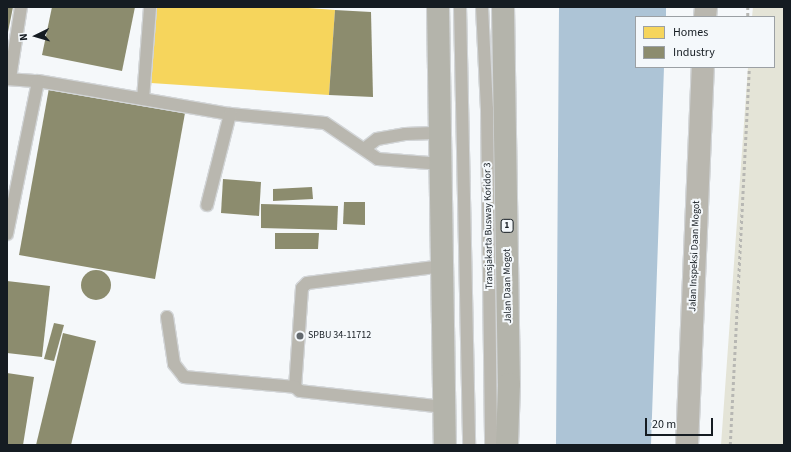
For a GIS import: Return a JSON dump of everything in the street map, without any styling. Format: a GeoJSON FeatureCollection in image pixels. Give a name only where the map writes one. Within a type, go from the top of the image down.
{"type":"FeatureCollection","features":[{"type":"Feature","properties":{"kind":"highway"},"geometry":{"type":"LineString","coordinates":[[438,7],[442,164],[445,445]]}},
{"type":"Feature","properties":{"kind":"highway","name":"Jalan Daan Mogot"},"geometry":{"type":"LineString","coordinates":[[503,7],[509,384],[508,445]]}},
{"type":"Feature","properties":{"kind":"street","name":"Jalan Inspeksi Daan Mogot"},"geometry":{"type":"LineString","coordinates":[[687,445],[703,68]]}},
{"type":"Feature","properties":{"kind":"lane"},"geometry":{"type":"LineString","coordinates":[[21,7],[8,78],[230,114],[325,123],[378,159],[442,164]]}},
{"type":"Feature","properties":{"kind":"lane"},"geometry":{"type":"LineString","coordinates":[[143,99],[150,7]]}},
{"type":"Feature","properties":{"kind":"lane"},"geometry":{"type":"LineString","coordinates":[[460,7],[469,445]]}},
{"type":"Feature","properties":{"kind":"lane","name":"Transjakarta Busway Koridor 3"},"geometry":{"type":"LineString","coordinates":[[482,7],[487,109],[491,445]]}},
{"type":"Feature","properties":{"kind":"lane"},"geometry":{"type":"LineString","coordinates":[[7,234],[38,82]]}},
{"type":"Feature","properties":{"kind":"lane"},"geometry":{"type":"LineString","coordinates":[[207,205],[230,114]]}},
{"type":"Feature","properties":{"kind":"lane"},"geometry":{"type":"LineString","coordinates":[[364,149],[377,139],[405,134],[441,133]]}},
{"type":"Feature","properties":{"kind":"lane"},"geometry":{"type":"LineString","coordinates":[[295,387],[302,288],[307,283],[443,266]]}},
{"type":"Feature","properties":{"kind":"lane"},"geometry":{"type":"LineString","coordinates":[[167,317],[174,364],[184,377],[295,387],[300,392],[445,407]]}},
{"type":"Feature","properties":{"kind":"path"},"geometry":{"type":"LineString","coordinates":[[730,445],[749,68]]}},
{"type":"Feature","properties":{"kind":"shaded area"},"geometry":{"type":"Polygon","coordinates":[[[753,7],[784,7],[784,445],[721,445],[748,68],[775,68],[775,16],[752,16],[753,7]]]}},
{"type":"Feature","properties":{"kind":"water"},"geometry":{"type":"Polygon","coordinates":[[[559,7],[666,7],[666,16],[635,16],[635,68],[664,68],[651,445],[556,445],[559,7]]]}},
{"type":"Feature","properties":{"kind":"building: Homes"},"geometry":{"type":"Polygon","coordinates":[[[156,7],[295,7],[335,10],[329,95],[151,83],[156,7]]]}},
{"type":"Feature","properties":{"kind":"building: Industry"},"geometry":{"type":"Polygon","coordinates":[[[7,7],[13,7],[8,32],[7,32],[7,7]]]}},
{"type":"Feature","properties":{"kind":"building: Industry"},"geometry":{"type":"Polygon","coordinates":[[[52,7],[135,7],[122,71],[42,55],[52,7]]]}},
{"type":"Feature","properties":{"kind":"building: Industry"},"geometry":{"type":"Polygon","coordinates":[[[335,10],[371,12],[373,97],[329,95],[335,10]]]}},
{"type":"Feature","properties":{"kind":"building: Industry"},"geometry":{"type":"Polygon","coordinates":[[[49,88],[185,113],[155,279],[19,255],[49,88]]]}},
{"type":"Feature","properties":{"kind":"building: Industry"},"geometry":{"type":"Polygon","coordinates":[[[223,179],[261,182],[259,216],[221,213],[223,179]]]}},
{"type":"Feature","properties":{"kind":"building: Industry"},"geometry":{"type":"Polygon","coordinates":[[[312,187],[313,199],[273,201],[273,189],[312,187]]]}},
{"type":"Feature","properties":{"kind":"building: Industry"},"geometry":{"type":"Polygon","coordinates":[[[344,202],[365,202],[365,225],[343,224],[344,202]]]}},
{"type":"Feature","properties":{"kind":"building: Industry"},"geometry":{"type":"Polygon","coordinates":[[[261,204],[338,206],[337,230],[261,228],[261,204]]]}},
{"type":"Feature","properties":{"kind":"building: Industry"},"geometry":{"type":"Polygon","coordinates":[[[275,233],[319,233],[318,249],[275,249],[275,233]]]}},
{"type":"Feature","properties":{"kind":"building: Industry"},"geometry":{"type":"Polygon","coordinates":[[[96,270],[107,274],[111,285],[107,296],[96,300],[85,296],[81,285],[85,274],[96,270]]]}},
{"type":"Feature","properties":{"kind":"building: Industry"},"geometry":{"type":"Polygon","coordinates":[[[7,281],[50,286],[42,357],[7,353],[7,281]]]}},
{"type":"Feature","properties":{"kind":"building: Industry"},"geometry":{"type":"Polygon","coordinates":[[[54,323],[64,325],[54,361],[44,359],[54,323]]]}},
{"type":"Feature","properties":{"kind":"building: Industry"},"geometry":{"type":"Polygon","coordinates":[[[63,333],[96,341],[71,445],[36,445],[63,333]]]}},
{"type":"Feature","properties":{"kind":"building: Industry"},"geometry":{"type":"Polygon","coordinates":[[[7,373],[34,377],[23,445],[7,445],[7,373]]]}},
{"type":"Feature","properties":{"kind":"place","name":"SPBU 34-11712"},"geometry":{"type":"Point","coordinates":[300,336]}}]}
